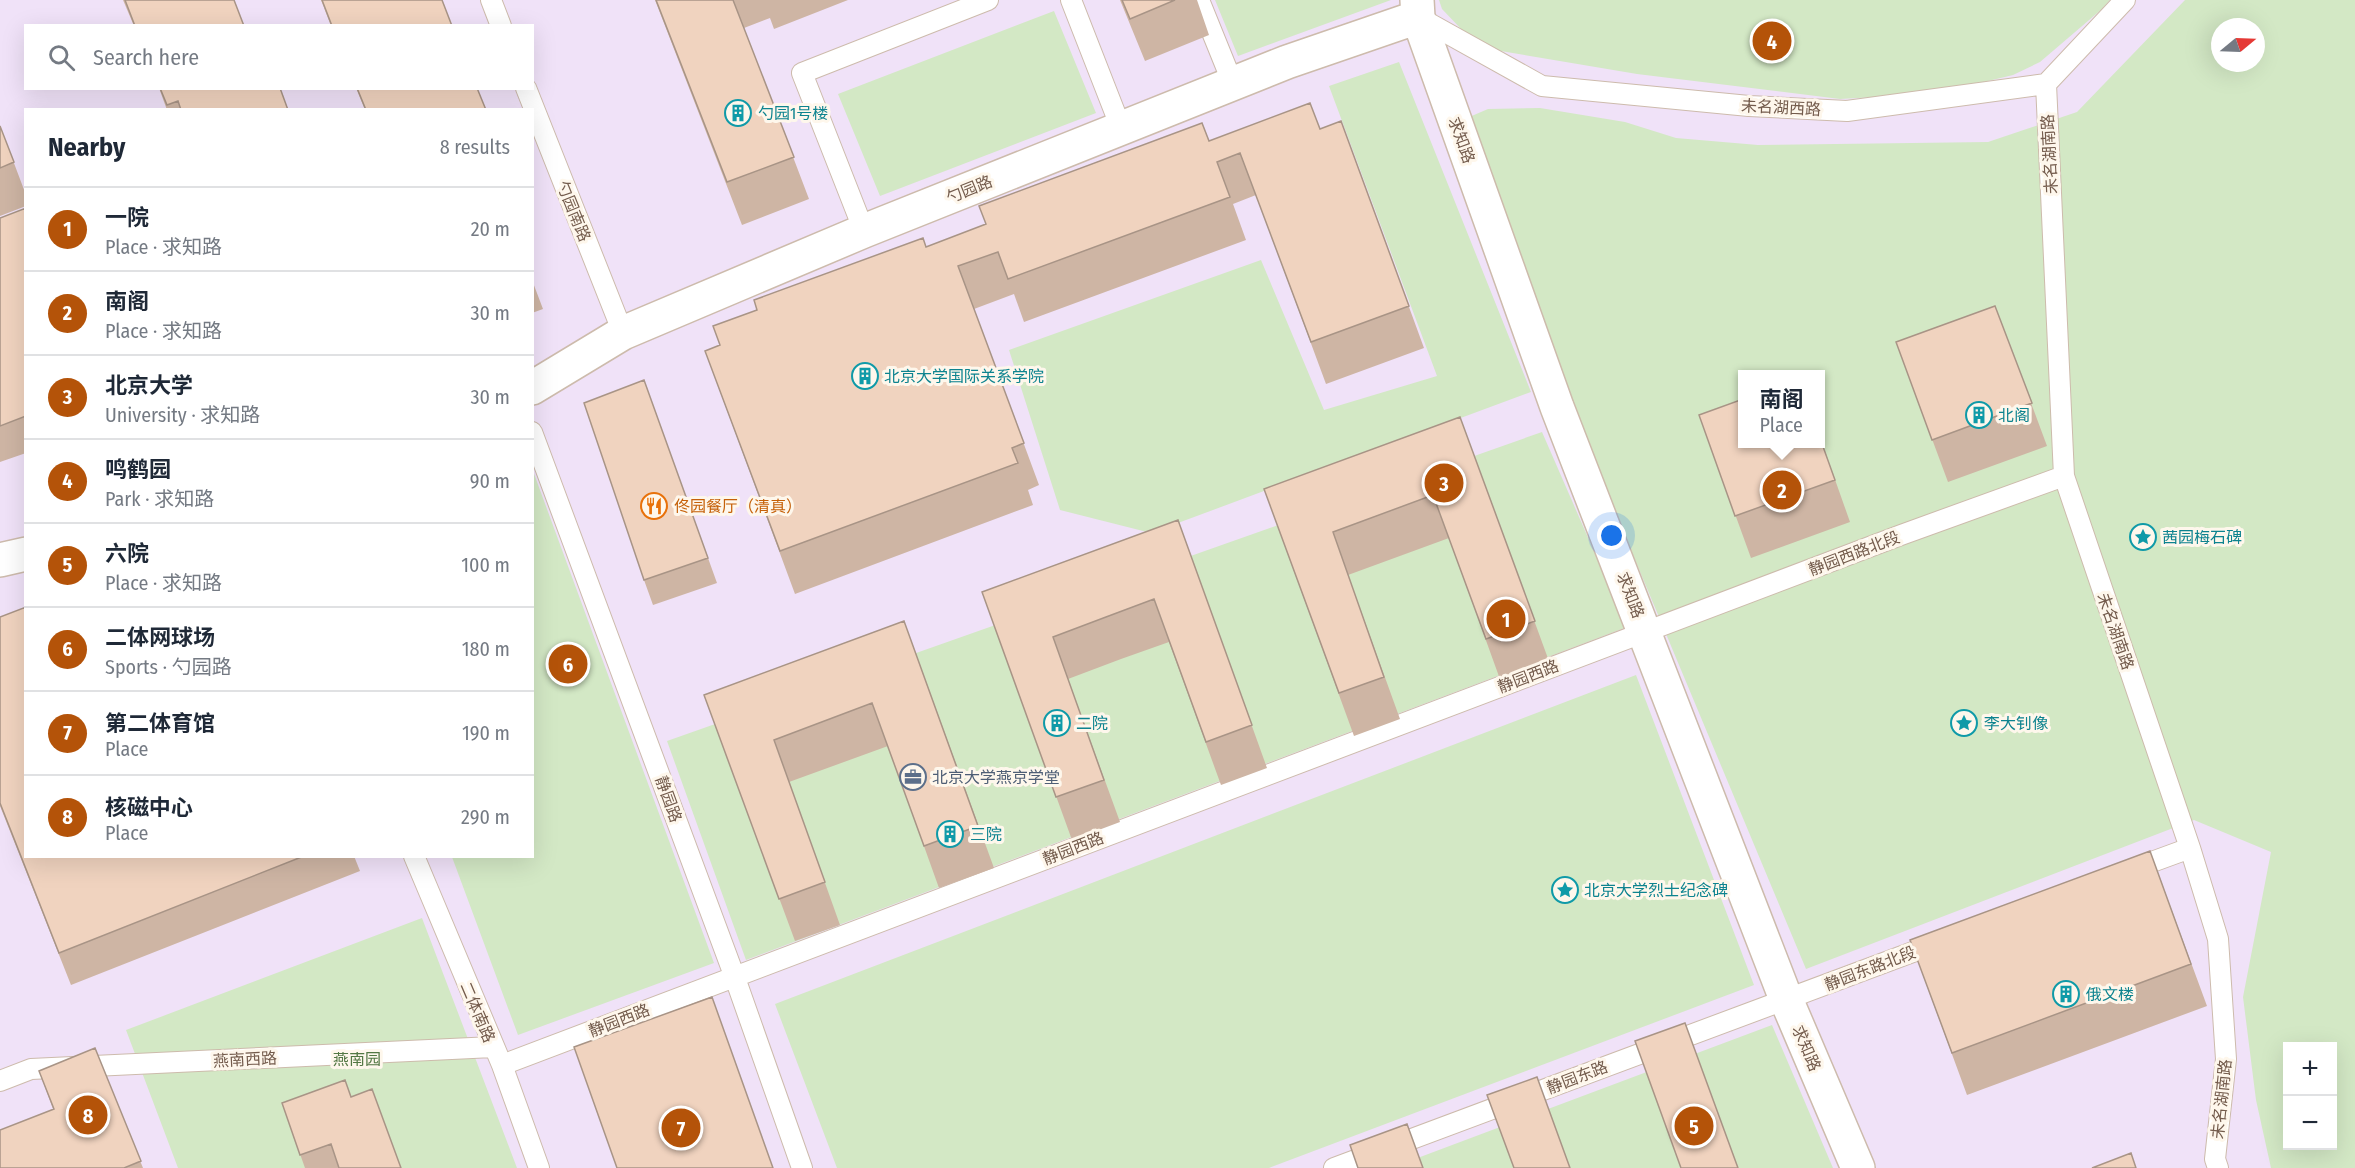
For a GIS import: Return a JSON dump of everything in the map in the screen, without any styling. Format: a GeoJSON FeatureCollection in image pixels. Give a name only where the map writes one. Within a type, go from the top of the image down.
{"type":"FeatureCollection","features":[{"type":"Feature","properties":{"kind":"street","name":"勺园路"},"geometry":{"type":"LineString","coordinates":[[534,387],[623,333],[864,231],[1417,8]]}},
{"type":"Feature","properties":{"kind":"street","name":"求知路"},"geometry":{"type":"LineString","coordinates":[[1417,8],[1557,407],[1646,632],[1786,999],[1858,1168]]}},
{"type":"Feature","properties":{"kind":"street"},"geometry":{"type":"LineString","coordinates":[[0,560],[24,554]]}},
{"type":"Feature","properties":{"kind":"lane"},"geometry":{"type":"LineString","coordinates":[[491,0],[500,24]]}},
{"type":"Feature","properties":{"kind":"lane"},"geometry":{"type":"LineString","coordinates":[[864,231],[802,73],[988,0]]}},
{"type":"Feature","properties":{"kind":"lane"},"geometry":{"type":"LineString","coordinates":[[1071,0],[1121,128]]}},
{"type":"Feature","properties":{"kind":"lane"},"geometry":{"type":"LineString","coordinates":[[1199,0],[1233,84]]}},
{"type":"Feature","properties":{"kind":"lane"},"geometry":{"type":"LineString","coordinates":[[2046,84],[2126,0]]}},
{"type":"Feature","properties":{"kind":"lane","name":"未名湖西路"},"geometry":{"type":"LineString","coordinates":[[1417,8],[1542,86],[1749,106],[1848,111],[2046,84]]}},
{"type":"Feature","properties":{"kind":"lane","name":"未名湖南路"},"geometry":{"type":"LineString","coordinates":[[2046,84],[2064,476],[2190,848],[2218,939],[2226,1059],[2215,1159],[2218,1168]]}},
{"type":"Feature","properties":{"kind":"lane","name":"勺园南路"},"geometry":{"type":"LineString","coordinates":[[527,90],[534,108]]}},
{"type":"Feature","properties":{"kind":"lane","name":"勺园南路"},"geometry":{"type":"LineString","coordinates":[[534,108],[623,333]]}},
{"type":"Feature","properties":{"kind":"lane","name":"静园路"},"geometry":{"type":"LineString","coordinates":[[534,437],[734,975],[802,1168]]}},
{"type":"Feature","properties":{"kind":"lane","name":"静园西路北段"},"geometry":{"type":"LineString","coordinates":[[1646,632],[2064,476]]}},
{"type":"Feature","properties":{"kind":"lane","name":"静园西路"},"geometry":{"type":"LineString","coordinates":[[502,1065],[734,975],[1646,632]]}},
{"type":"Feature","properties":{"kind":"lane"},"geometry":{"type":"LineString","coordinates":[[2112,877],[2190,848]]}},
{"type":"Feature","properties":{"kind":"lane","name":"二体南路"},"geometry":{"type":"LineString","coordinates":[[415,858],[502,1065],[539,1168]]}},
{"type":"Feature","properties":{"kind":"lane","name":"静园东路北段"},"geometry":{"type":"LineString","coordinates":[[1786,999],[1959,935]]}},
{"type":"Feature","properties":{"kind":"lane","name":"静园东路"},"geometry":{"type":"LineString","coordinates":[[1334,1168],[1786,999]]}},
{"type":"Feature","properties":{"kind":"lane","name":"燕南西路"},"geometry":{"type":"LineString","coordinates":[[0,1081],[31,1069],[493,1047]]}},
{"type":"Feature","properties":{"kind":"shaded area"},"geometry":{"type":"Polygon","coordinates":[[[0,0],[2355,0],[2355,1168],[0,1168],[0,0]]]}},
{"type":"Feature","properties":{"kind":"green space"},"geometry":{"type":"Polygon","coordinates":[[[1215,0],[1391,0],[1238,56],[1215,0]]]}},
{"type":"Feature","properties":{"kind":"green space"},"geometry":{"type":"Polygon","coordinates":[[[1439,0],[2110,0],[2040,62],[2013,75],[1963,87],[1911,95],[1840,99],[1637,74],[1495,50],[1463,31],[1442,9],[1439,0]]]}},
{"type":"Feature","properties":{"kind":"green space"},"geometry":{"type":"Polygon","coordinates":[[[2185,0],[2355,0],[2355,1168],[2271,1168],[2256,1100],[2243,997],[2271,852],[2194,820],[1806,969],[1453,124],[1488,109],[1540,108],[1625,122],[1676,138],[1758,145],[1988,142],[2077,112],[2185,0]]]}},
{"type":"Feature","properties":{"kind":"green space"},"geometry":{"type":"Polygon","coordinates":[[[1054,11],[1096,113],[880,196],[838,94],[1054,11]]]}},
{"type":"Feature","properties":{"kind":"green space"},"geometry":{"type":"Polygon","coordinates":[[[1399,62],[1531,392],[1151,533],[1060,510],[1009,350],[1261,260],[1324,410],[1437,376],[1329,86],[1399,62]]]}},
{"type":"Feature","properties":{"kind":"green space"},"geometry":{"type":"Polygon","coordinates":[[[1542,432],[1627,627],[746,960],[667,741],[1542,432]]]}},
{"type":"Feature","properties":{"kind":"green space"},"geometry":{"type":"Polygon","coordinates":[[[534,474],[714,963],[518,1035],[452,858],[534,858],[534,474]]]}},
{"type":"Feature","properties":{"kind":"green space"},"geometry":{"type":"Polygon","coordinates":[[[1636,675],[1754,985],[1269,1168],[837,1168],[775,1004],[1636,675]]]}},
{"type":"Feature","properties":{"kind":"green space","name":"燕南园"},"geometry":{"type":"Polygon","coordinates":[[[422,918],[517,1168],[178,1168],[126,1030],[422,918]]]}},
{"type":"Feature","properties":{"kind":"green space"},"geometry":{"type":"Polygon","coordinates":[[[1772,1025],[1833,1168],[1391,1168],[1772,1025]]]}},
{"type":"Feature","properties":{"kind":"building"},"geometry":{"type":"Polygon","coordinates":[[[125,0],[234,0],[243,24],[134,24],[125,0]]]}},
{"type":"Feature","properties":{"kind":"building"},"geometry":{"type":"Polygon","coordinates":[[[322,0],[442,0],[451,24],[331,24],[322,0]]]}},
{"type":"Feature","properties":{"kind":"building","name":"勺园1号楼"},"geometry":{"type":"Polygon","coordinates":[[[656,0],[733,0],[794,157],[727,182],[656,0]]]}},
{"type":"Feature","properties":{"kind":"building"},"geometry":{"type":"Polygon","coordinates":[[[1122,0],[1175,0],[1130,19],[1122,0]]]}},
{"type":"Feature","properties":{"kind":"building"},"geometry":{"type":"Polygon","coordinates":[[[161,90],[281,90],[287,108],[180,108],[178,101],[167,105],[161,90]]]}},
{"type":"Feature","properties":{"kind":"building"},"geometry":{"type":"Polygon","coordinates":[[[358,90],[478,90],[485,108],[365,108],[358,90]]]}},
{"type":"Feature","properties":{"kind":"building","name":"北京大学国际关系学院"},"geometry":{"type":"Polygon","coordinates":[[[1310,103],[1320,129],[1341,121],[1409,306],[1311,342],[1240,153],[1217,162],[1230,197],[1008,279],[998,252],[958,266],[1024,443],[1012,448],[1018,463],[780,551],[705,351],[720,345],[713,326],[757,310],[754,300],[923,238],[926,247],[986,224],[979,206],[1202,123],[1209,141],[1310,103]]]}},
{"type":"Feature","properties":{"kind":"building"},"geometry":{"type":"Polygon","coordinates":[[[0,126],[14,162],[0,168],[0,126]]]}},
{"type":"Feature","properties":{"kind":"building"},"geometry":{"type":"Polygon","coordinates":[[[24,209],[24,417],[0,426],[0,218],[24,209]]]}},
{"type":"Feature","properties":{"kind":"building"},"geometry":{"type":"Polygon","coordinates":[[[1995,306],[2032,403],[1932,440],[1896,342],[1995,306]]]}},
{"type":"Feature","properties":{"kind":"building","name":"佟园餐厅（清真）"},"geometry":{"type":"Polygon","coordinates":[[[644,380],[708,558],[644,580],[584,403],[644,380]]]}},
{"type":"Feature","properties":{"kind":"building"},"geometry":{"type":"Polygon","coordinates":[[[1738,401],[1738,448],[1824,448],[1835,480],[1735,516],[1699,415],[1738,401]]]}},
{"type":"Feature","properties":{"kind":"building"},"geometry":{"type":"Polygon","coordinates":[[[1460,417],[1535,621],[1486,639],[1433,495],[1333,532],[1384,677],[1339,693],[1264,489],[1460,417]]]}},
{"type":"Feature","properties":{"kind":"building","name":"二院"},"geometry":{"type":"Polygon","coordinates":[[[1178,520],[1252,725],[1206,742],[1154,599],[1053,637],[1104,780],[1056,797],[982,592],[1178,520]]]}},
{"type":"Feature","properties":{"kind":"building"},"geometry":{"type":"Polygon","coordinates":[[[24,608],[24,858],[299,858],[59,953],[0,803],[0,617],[24,608]]]}},
{"type":"Feature","properties":{"kind":"building","name":"三院"},"geometry":{"type":"Polygon","coordinates":[[[904,621],[978,826],[924,846],[872,703],[774,740],[825,882],[779,899],[704,695],[904,621]]]}},
{"type":"Feature","properties":{"kind":"building","name":"俄文楼"},"geometry":{"type":"Polygon","coordinates":[[[2150,851],[2191,964],[1952,1053],[1910,940],[2150,851]]]}},
{"type":"Feature","properties":{"kind":"building"},"geometry":{"type":"Polygon","coordinates":[[[712,997],[773,1168],[617,1168],[574,1047],[712,997]]]}},
{"type":"Feature","properties":{"kind":"building"},"geometry":{"type":"Polygon","coordinates":[[[1685,1023],[1738,1168],[1681,1168],[1635,1041],[1685,1023]]]}},
{"type":"Feature","properties":{"kind":"building"},"geometry":{"type":"Polygon","coordinates":[[[95,1048],[141,1161],[124,1168],[0,1168],[0,1130],[54,1109],[39,1071],[95,1048]]]}},
{"type":"Feature","properties":{"kind":"building"},"geometry":{"type":"Polygon","coordinates":[[[1537,1077],[1570,1168],[1514,1168],[1487,1095],[1537,1077]]]}},
{"type":"Feature","properties":{"kind":"building"},"geometry":{"type":"Polygon","coordinates":[[[345,1080],[351,1097],[372,1089],[401,1168],[339,1168],[331,1144],[300,1155],[282,1103],[345,1080]]]}},
{"type":"Feature","properties":{"kind":"building"},"geometry":{"type":"Polygon","coordinates":[[[1407,1124],[1423,1168],[1358,1168],[1350,1145],[1407,1124]]]}},
{"type":"Feature","properties":{"kind":"building"},"geometry":{"type":"Polygon","coordinates":[[[2131,1153],[2136,1168],[2092,1168],[2131,1153]]]}},
{"type":"Feature","properties":{"kind":"place","name":"鸣鹤园"},"geometry":{"type":"Point","coordinates":[1772,41]}},
{"type":"Feature","properties":{"kind":"place","name":"勺园1号楼"},"geometry":{"type":"Point","coordinates":[738,113]}},
{"type":"Feature","properties":{"kind":"place","name":"北京大学国际关系学院"},"geometry":{"type":"Point","coordinates":[865,376]}},
{"type":"Feature","properties":{"kind":"place","name":"北阁"},"geometry":{"type":"Point","coordinates":[1979,415]}},
{"type":"Feature","properties":{"kind":"place","name":"北京大学"},"geometry":{"type":"Point","coordinates":[1444,483]}},
{"type":"Feature","properties":{"kind":"place","name":"南阁"},"geometry":{"type":"Point","coordinates":[1782,490]}},
{"type":"Feature","properties":{"kind":"place","name":"佟园餐厅（清真）"},"geometry":{"type":"Point","coordinates":[654,506]}},
{"type":"Feature","properties":{"kind":"place","name":"茜园梅石碑"},"geometry":{"type":"Point","coordinates":[2143,537]}},
{"type":"Feature","properties":{"kind":"place","name":"一院"},"geometry":{"type":"Point","coordinates":[1506,619]}},
{"type":"Feature","properties":{"kind":"place","name":"二体网球场"},"geometry":{"type":"Point","coordinates":[568,664]}},
{"type":"Feature","properties":{"kind":"place","name":"二院"},"geometry":{"type":"Point","coordinates":[1057,723]}},
{"type":"Feature","properties":{"kind":"place","name":"李大钊像"},"geometry":{"type":"Point","coordinates":[1964,723]}},
{"type":"Feature","properties":{"kind":"place","name":"北京大学燕京学堂"},"geometry":{"type":"Point","coordinates":[913,777]}},
{"type":"Feature","properties":{"kind":"place","name":"三院"},"geometry":{"type":"Point","coordinates":[950,834]}},
{"type":"Feature","properties":{"kind":"place","name":"北京大学烈士纪念碑"},"geometry":{"type":"Point","coordinates":[1565,890]}},
{"type":"Feature","properties":{"kind":"place","name":"俄文楼"},"geometry":{"type":"Point","coordinates":[2066,994]}},
{"type":"Feature","properties":{"kind":"place","name":"核磁中心"},"geometry":{"type":"Point","coordinates":[88,1115]}},
{"type":"Feature","properties":{"kind":"place","name":"六院"},"geometry":{"type":"Point","coordinates":[1694,1126]}},
{"type":"Feature","properties":{"kind":"place","name":"第二体育馆"},"geometry":{"type":"Point","coordinates":[681,1128]}}]}
